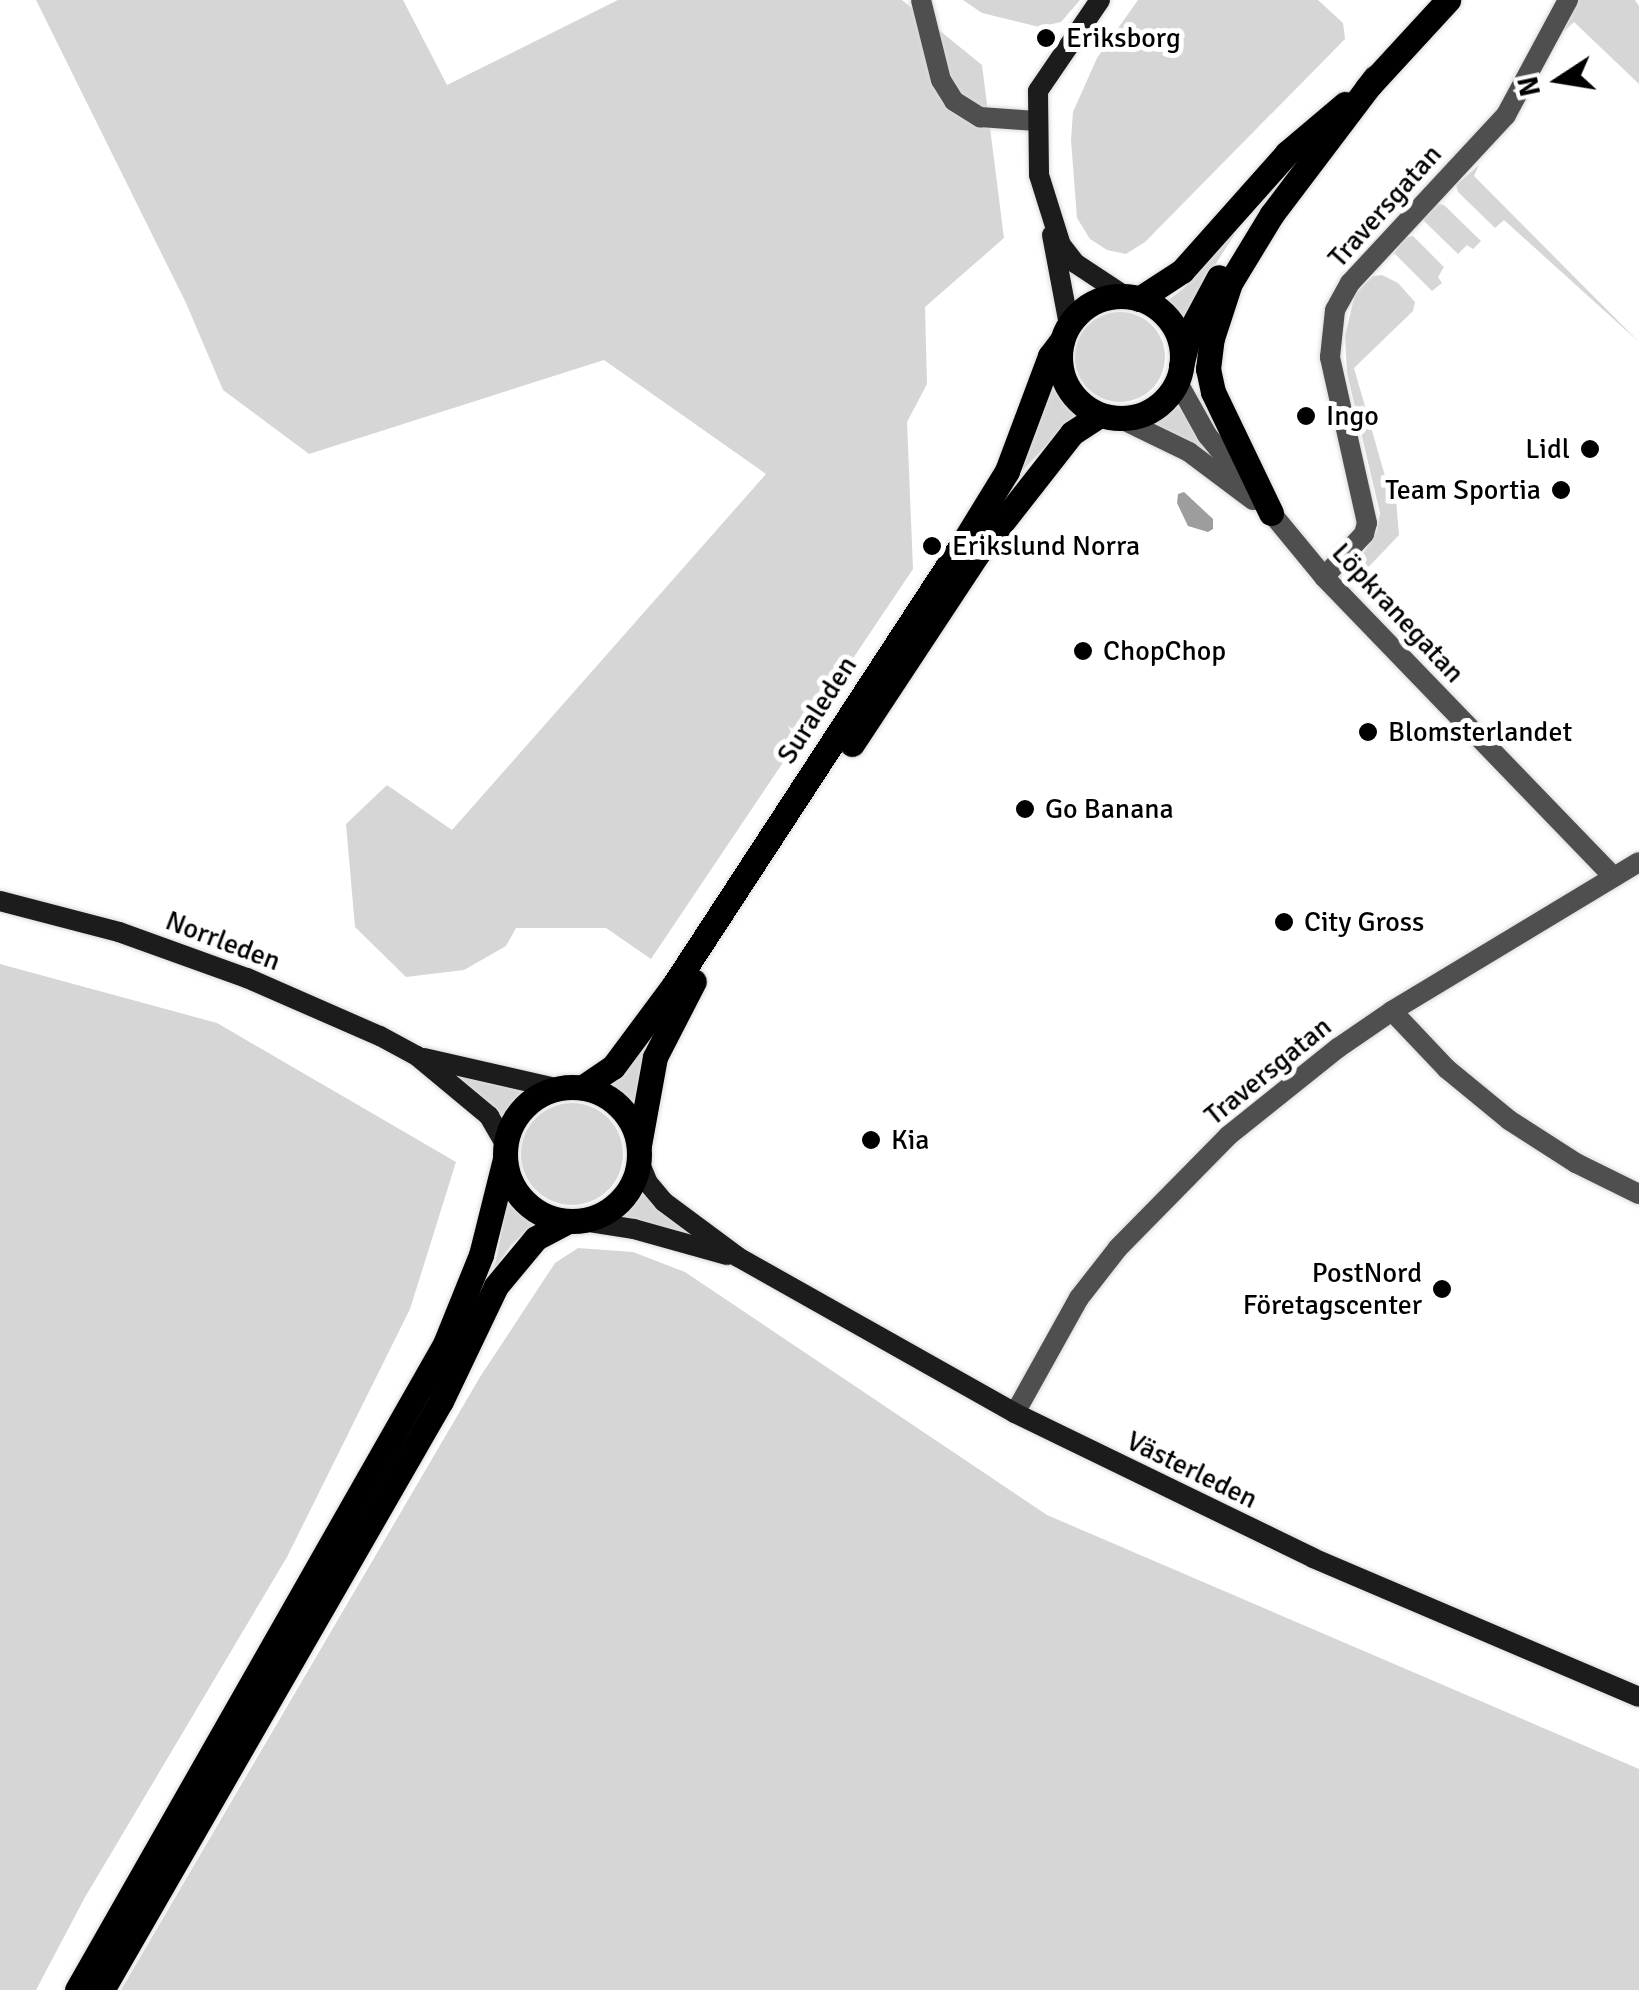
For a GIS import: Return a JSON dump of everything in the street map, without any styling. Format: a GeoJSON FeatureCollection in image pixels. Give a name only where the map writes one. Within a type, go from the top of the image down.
{"type":"FeatureCollection","features":[{"type":"Feature","properties":{"kind":"main road"},"geometry":{"type":"LineString","coordinates":[[1375,78],[1287,153],[1182,271],[1132,297],[1094,302],[1066,332],[1060,366],[1064,382],[1081,404],[1109,416],[1149,411],[1163,401],[1179,373],[1190,330],[1236,248],[1375,78],[1448,0]]}},
{"type":"Feature","properties":{"kind":"main road"},"geometry":{"type":"LineString","coordinates":[[1271,514],[1212,392],[1208,368],[1212,338],[1230,284],[1272,214],[1375,78]]}},
{"type":"Feature","properties":{"kind":"main road"},"geometry":{"type":"LineString","coordinates":[[1132,297],[1162,312],[1174,326],[1179,373]]}},
{"type":"Feature","properties":{"kind":"main road","name":"Suraleden"},"geometry":{"type":"LineString","coordinates":[[583,1087],[613,1067],[674,985],[964,541],[1007,471],[1050,356],[1066,332]]}},
{"type":"Feature","properties":{"kind":"main road","name":"Suraleden"},"geometry":{"type":"LineString","coordinates":[[639,1153],[655,1057],[685,995],[978,553],[1072,432],[1109,416]]}},
{"type":"Feature","properties":{"kind":"main road"},"geometry":{"type":"LineString","coordinates":[[77,1990],[445,1344],[481,1255],[505,1152],[520,1110],[556,1088],[583,1087],[616,1102],[632,1123],[639,1153],[621,1200],[536,1238],[502,1276],[442,1401],[102,1990]]}},
{"type":"Feature","properties":{"kind":"main road"},"geometry":{"type":"LineString","coordinates":[[505,1152],[511,1183],[524,1202],[544,1216],[576,1221]]}},
{"type":"Feature","properties":{"kind":"street"},"geometry":{"type":"LineString","coordinates":[[921,0],[941,80],[954,100],[980,116],[1036,121]]}},
{"type":"Feature","properties":{"kind":"street"},"geometry":{"type":"LineString","coordinates":[[1066,332],[1050,218],[1042,192],[1036,121],[1038,91],[1100,0]]}},
{"type":"Feature","properties":{"kind":"street","name":"Traversgatan"},"geometry":{"type":"LineString","coordinates":[[1324,577],[1364,534],[1367,524],[1330,357],[1335,310],[1350,283],[1506,115],[1568,0]]}},
{"type":"Feature","properties":{"kind":"street"},"geometry":{"type":"LineString","coordinates":[[1050,218],[1075,263],[1132,297]]}},
{"type":"Feature","properties":{"kind":"street","name":"Löpkranegatan"},"geometry":{"type":"LineString","coordinates":[[1179,373],[1207,435],[1324,577],[1614,877]]}},
{"type":"Feature","properties":{"kind":"street","name":"Löpkranegatan"},"geometry":{"type":"LineString","coordinates":[[1109,416],[1190,452],[1271,514]]}},
{"type":"Feature","properties":{"kind":"street","name":"Traversgatan"},"geometry":{"type":"LineString","coordinates":[[1015,1412],[1080,1298],[1173,1189],[1280,1092],[1392,1011],[1639,862]]}},
{"type":"Feature","properties":{"kind":"street","name":"Norrleden"},"geometry":{"type":"LineString","coordinates":[[0,901],[119,932],[247,978],[418,1056],[556,1088]]}},
{"type":"Feature","properties":{"kind":"street"},"geometry":{"type":"LineString","coordinates":[[1392,1011],[1447,1069],[1509,1120],[1576,1163],[1639,1194]]}},
{"type":"Feature","properties":{"kind":"street","name":"Norrleden"},"geometry":{"type":"LineString","coordinates":[[418,1056],[490,1116],[505,1152]]}},
{"type":"Feature","properties":{"kind":"street","name":"Västerleden"},"geometry":{"type":"LineString","coordinates":[[639,1153],[648,1183],[664,1202],[738,1258],[1015,1412],[1313,1558],[1639,1697]]}},
{"type":"Feature","properties":{"kind":"street","name":"Västerleden"},"geometry":{"type":"LineString","coordinates":[[576,1221],[634,1229],[738,1258]]}},
{"type":"Feature","properties":{"kind":"shaded area"},"geometry":{"type":"Polygon","coordinates":[[[36,0],[403,0],[447,85],[618,0],[902,0],[982,65],[1004,238],[925,307],[927,384],[907,422],[913,569],[651,959],[606,928],[516,928],[506,946],[464,970],[406,977],[355,927],[346,824],[387,785],[452,830],[766,474],[604,360],[309,454],[223,390],[186,303],[36,0]]]}},
{"type":"Feature","properties":{"kind":"shaded area"},"geometry":{"type":"Polygon","coordinates":[[[963,0],[1080,0],[1061,22],[1039,27],[982,13],[963,0]]]}},
{"type":"Feature","properties":{"kind":"shaded area"},"geometry":{"type":"Polygon","coordinates":[[[1138,0],[1318,0],[1343,23],[1345,39],[1145,242],[1126,254],[1107,250],[1090,239],[1077,218],[1071,140],[1073,112],[1097,58],[1138,0]]]}},
{"type":"Feature","properties":{"kind":"shaded area"},"geometry":{"type":"Polygon","coordinates":[[[1579,0],[1635,0],[1639,6],[1639,84],[1574,22],[1564,31],[1579,0]]]}},
{"type":"Feature","properties":{"kind":"shaded area"},"geometry":{"type":"Polygon","coordinates":[[[1479,165],[1474,176],[1639,342],[1504,220],[1495,228],[1458,192],[1456,185],[1479,165]]]}},
{"type":"Feature","properties":{"kind":"shaded area"},"geometry":{"type":"Polygon","coordinates":[[[1436,204],[1444,205],[1481,241],[1473,249],[1467,245],[1458,254],[1423,220],[1436,204]]]}},
{"type":"Feature","properties":{"kind":"shaded area"},"geometry":{"type":"Polygon","coordinates":[[[1232,233],[1186,324],[1167,301],[1183,289],[1232,233]]]}},
{"type":"Feature","properties":{"kind":"shaded area"},"geometry":{"type":"Polygon","coordinates":[[[1413,236],[1444,267],[1438,277],[1442,283],[1432,291],[1394,253],[1405,238],[1413,236]]]}},
{"type":"Feature","properties":{"kind":"shaded area"},"geometry":{"type":"Polygon","coordinates":[[[1382,275],[1398,283],[1415,302],[1413,311],[1354,368],[1385,476],[1395,487],[1399,535],[1362,574],[1356,569],[1358,562],[1377,531],[1380,513],[1347,373],[1345,336],[1355,294],[1373,276],[1382,275]]]}},
{"type":"Feature","properties":{"kind":"shaded area"},"geometry":{"type":"Polygon","coordinates":[[[1120,312],[1145,320],[1157,332],[1165,357],[1157,382],[1145,394],[1120,402],[1095,394],[1083,382],[1075,357],[1083,332],[1095,320],[1120,312]]]}},
{"type":"Feature","properties":{"kind":"shaded area"},"geometry":{"type":"Polygon","coordinates":[[[1051,378],[1076,414],[1023,470],[1020,466],[1051,378]]]}},
{"type":"Feature","properties":{"kind":"shaded area"},"geometry":{"type":"Polygon","coordinates":[[[1177,405],[1212,453],[1210,455],[1153,422],[1177,405]]]}},
{"type":"Feature","properties":{"kind":"shaded area"},"geometry":{"type":"Polygon","coordinates":[[[1184,492],[1213,519],[1213,529],[1208,532],[1188,526],[1177,503],[1178,494],[1184,492]]]}},
{"type":"Feature","properties":{"kind":"shaded area"},"geometry":{"type":"Polygon","coordinates":[[[0,964],[217,1023],[456,1162],[410,1309],[287,1557],[84,1899],[36,1990],[0,1990],[0,964]]]}},
{"type":"Feature","properties":{"kind":"shaded area"},"geometry":{"type":"Polygon","coordinates":[[[654,1025],[643,1064],[634,1105],[609,1084],[654,1025]]]}},
{"type":"Feature","properties":{"kind":"shaded area"},"geometry":{"type":"Polygon","coordinates":[[[455,1073],[490,1084],[525,1090],[502,1116],[455,1073]]]}},
{"type":"Feature","properties":{"kind":"shaded area"},"geometry":{"type":"Polygon","coordinates":[[[572,1103],[601,1111],[615,1125],[623,1154],[615,1183],[601,1197],[572,1205],[543,1197],[529,1183],[521,1154],[529,1125],[543,1111],[572,1103]]]}},
{"type":"Feature","properties":{"kind":"shaded area"},"geometry":{"type":"Polygon","coordinates":[[[642,1192],[658,1210],[690,1231],[689,1234],[620,1217],[642,1192]]]}},
{"type":"Feature","properties":{"kind":"shaded area"},"geometry":{"type":"Polygon","coordinates":[[[508,1199],[536,1223],[511,1245],[494,1270],[508,1199]]]}},
{"type":"Feature","properties":{"kind":"shaded area"},"geometry":{"type":"Polygon","coordinates":[[[578,1248],[633,1252],[685,1272],[1047,1515],[1639,1769],[1639,1990],[121,1990],[480,1377],[555,1263],[578,1248]]]}},
{"type":"Feature","properties":{"kind":"place","name":"Eriksborg"},"geometry":{"type":"Point","coordinates":[1046,38]}},
{"type":"Feature","properties":{"kind":"place","name":"Ingo"},"geometry":{"type":"Point","coordinates":[1306,416]}},
{"type":"Feature","properties":{"kind":"place","name":"Lidl"},"geometry":{"type":"Point","coordinates":[1590,449]}},
{"type":"Feature","properties":{"kind":"place","name":"Team Sportia"},"geometry":{"type":"Point","coordinates":[1561,490]}},
{"type":"Feature","properties":{"kind":"place","name":"Erikslund Norra"},"geometry":{"type":"Point","coordinates":[932,546]}},
{"type":"Feature","properties":{"kind":"place","name":"ChopChop"},"geometry":{"type":"Point","coordinates":[1083,651]}},
{"type":"Feature","properties":{"kind":"place","name":"Blomsterlandet"},"geometry":{"type":"Point","coordinates":[1368,732]}},
{"type":"Feature","properties":{"kind":"place","name":"Go Banana"},"geometry":{"type":"Point","coordinates":[1025,809]}},
{"type":"Feature","properties":{"kind":"place","name":"City Gross"},"geometry":{"type":"Point","coordinates":[1284,922]}},
{"type":"Feature","properties":{"kind":"place","name":"Kia"},"geometry":{"type":"Point","coordinates":[871,1140]}},
{"type":"Feature","properties":{"kind":"place","name":"PostNord Företagscenter"},"geometry":{"type":"Point","coordinates":[1442,1289]}}]}
